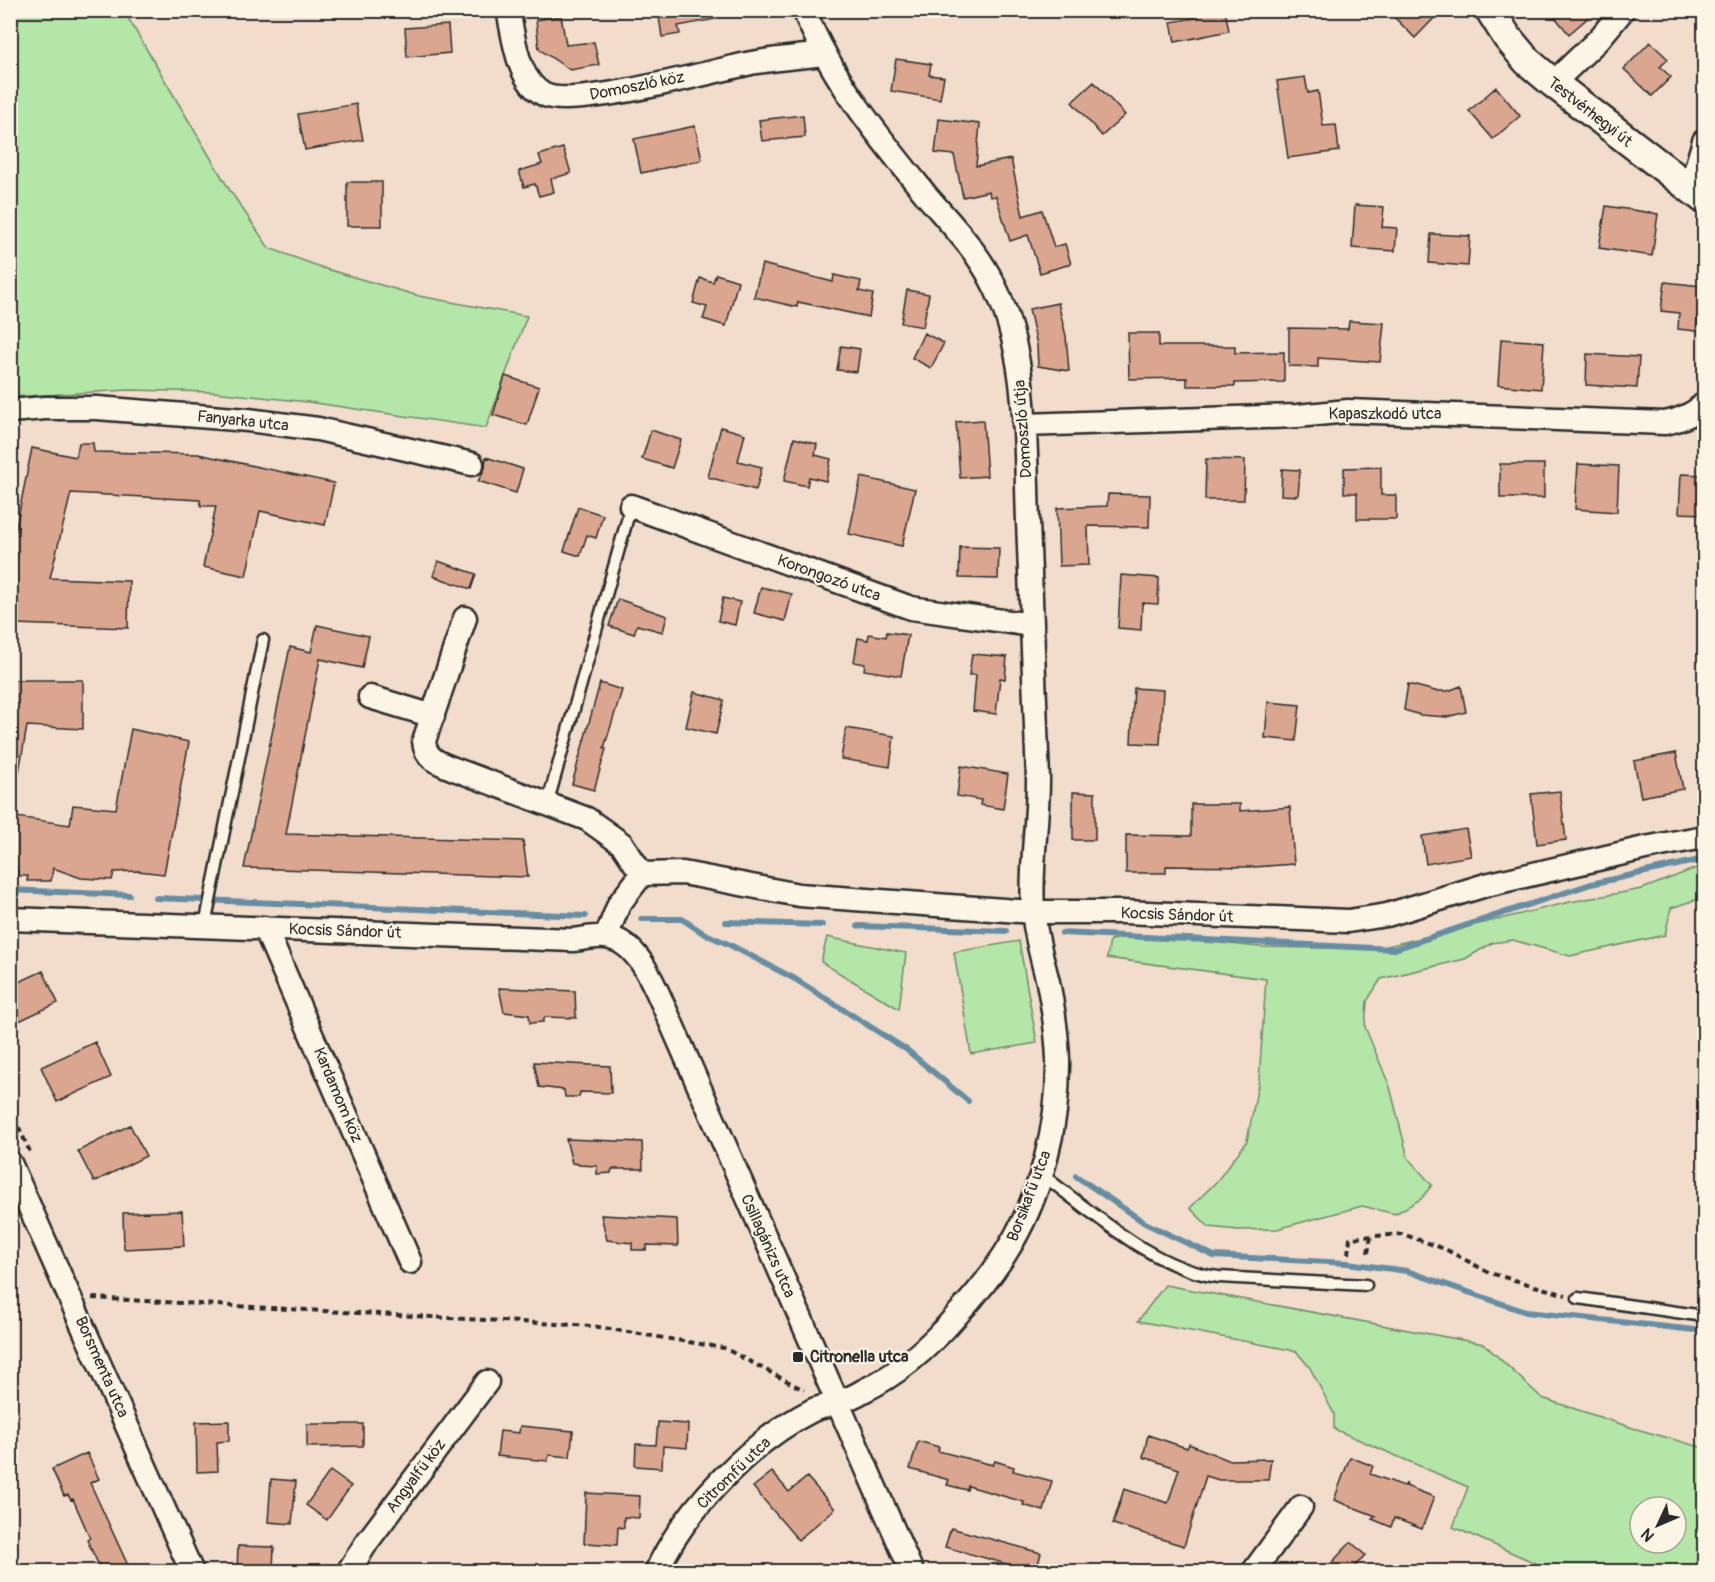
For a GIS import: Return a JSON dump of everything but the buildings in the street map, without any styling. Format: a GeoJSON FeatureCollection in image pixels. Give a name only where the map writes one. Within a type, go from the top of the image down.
{"type":"FeatureCollection","features":[{"type":"Feature","properties":{"kind":"street","name":"Domoszló köz"},"geometry":{"type":"LineString","coordinates":[[508,10],[521,64],[528,81],[544,95],[556,99],[638,88],[753,63],[823,54]]}},
{"type":"Feature","properties":{"kind":"street","name":"Domoszló útja"},"geometry":{"type":"LineString","coordinates":[[804,10],[823,54],[870,125],[974,253],[992,280],[1005,311],[1014,348],[1024,425],[1038,779],[1033,912]]}},
{"type":"Feature","properties":{"kind":"street","name":"Testvérhegyi út"},"geometry":{"type":"LineString","coordinates":[[1490,10],[1507,38],[1527,61],[1697,194]]}},
{"type":"Feature","properties":{"kind":"street"},"geometry":{"type":"LineString","coordinates":[[1553,83],[1599,39],[1623,10]]}},
{"type":"Feature","properties":{"kind":"street"},"geometry":{"type":"LineString","coordinates":[[1697,194],[1704,141]]}},
{"type":"Feature","properties":{"kind":"street","name":"Kapaszkodó utca"},"geometry":{"type":"LineString","coordinates":[[1024,425],[1297,416],[1348,411],[1665,423],[1680,420],[1697,411],[1704,404]]}},
{"type":"Feature","properties":{"kind":"street","name":"Fanyarka utca"},"geometry":{"type":"LineString","coordinates":[[10,411],[97,408],[248,420],[318,429],[472,464]]}},
{"type":"Feature","properties":{"kind":"street","name":"Korongozó utca"},"geometry":{"type":"LineString","coordinates":[[631,506],[911,608],[1032,625]]}},
{"type":"Feature","properties":{"kind":"street"},"geometry":{"type":"LineString","coordinates":[[465,618],[424,741],[425,750],[434,760],[454,769],[587,819],[622,844],[642,874],[619,904],[606,937]]}},
{"type":"Feature","properties":{"kind":"street"},"geometry":{"type":"LineString","coordinates":[[370,697],[433,716]]}},
{"type":"Feature","properties":{"kind":"street","name":"Kocsis Sándor út"},"geometry":{"type":"LineString","coordinates":[[642,874],[683,873],[799,895],[1033,912],[1123,912],[1348,921],[1387,915],[1486,885],[1645,848],[1704,837]]}},
{"type":"Feature","properties":{"kind":"street","name":"Borsikafű utca"},"geometry":{"type":"LineString","coordinates":[[837,1403],[890,1375],[948,1326],[990,1277],[1007,1252],[1031,1201],[1050,1143],[1058,1059],[1055,1023],[1033,912]]}},
{"type":"Feature","properties":{"kind":"street","name":"Kocsis Sándor út"},"geometry":{"type":"LineString","coordinates":[[10,919],[207,918],[265,928],[573,940],[606,937]]}},
{"type":"Feature","properties":{"kind":"street","name":"Kardamom köz"},"geometry":{"type":"LineString","coordinates":[[265,928],[410,1262]]}},
{"type":"Feature","properties":{"kind":"street","name":"Csillagánizs utca"},"geometry":{"type":"LineString","coordinates":[[606,937],[625,944],[638,956],[664,1008],[912,1572]]}},
{"type":"Feature","properties":{"kind":"street","name":"Borsmenta utca"},"geometry":{"type":"LineString","coordinates":[[10,1162],[192,1572]]}},
{"type":"Feature","properties":{"kind":"street","name":"Angyalfű köz"},"geometry":{"type":"LineString","coordinates":[[348,1572],[367,1542],[487,1382]]}},
{"type":"Feature","properties":{"kind":"street","name":"Citromfű utca"},"geometry":{"type":"LineString","coordinates":[[656,1572],[686,1522],[742,1461],[765,1442],[815,1409],[837,1403]]}},
{"type":"Feature","properties":{"kind":"street"},"geometry":{"type":"LineString","coordinates":[[1253,1572],[1304,1508]]}},
{"type":"Feature","properties":{"kind":"lane"},"geometry":{"type":"LineString","coordinates":[[547,805],[631,506]]}},
{"type":"Feature","properties":{"kind":"lane"},"geometry":{"type":"LineString","coordinates":[[207,918],[263,639]]}},
{"type":"Feature","properties":{"kind":"lane"},"geometry":{"type":"LineString","coordinates":[[1041,1174],[1144,1250],[1191,1272],[1219,1277],[1366,1285]]}},
{"type":"Feature","properties":{"kind":"lane"},"geometry":{"type":"LineString","coordinates":[[1578,1298],[1704,1316]]}},
{"type":"Feature","properties":{"kind":"path"},"geometry":{"type":"LineString","coordinates":[[1348,1254],[1350,1238],[1402,1234],[1445,1250],[1490,1273],[1578,1298]]}},
{"type":"Feature","properties":{"kind":"path"},"geometry":{"type":"LineString","coordinates":[[1368,1253],[1371,1236]]}},
{"type":"Feature","properties":{"kind":"path"},"geometry":{"type":"LineString","coordinates":[[72,1299],[119,1299],[592,1326],[724,1348],[807,1392]]}},
{"type":"Feature","properties":{"kind":"green space"},"geometry":{"type":"Polygon","coordinates":[[[11,11],[124,11],[229,189],[269,248],[326,269],[419,296],[527,316],[486,428],[308,402],[214,392],[129,390],[11,397],[11,11]]]}},
{"type":"Feature","properties":{"kind":"green space"},"geometry":{"type":"Polygon","coordinates":[[[1704,865],[1704,897],[1671,908],[1665,935],[1570,956],[1513,940],[1492,943],[1465,959],[1381,979],[1367,1001],[1365,1027],[1390,1087],[1408,1158],[1432,1185],[1421,1199],[1395,1214],[1362,1206],[1277,1229],[1238,1230],[1209,1227],[1190,1208],[1217,1181],[1247,1141],[1259,1080],[1266,979],[1107,958],[1110,940],[1140,935],[1260,947],[1375,949],[1570,902],[1642,889],[1704,865]]]}},
{"type":"Feature","properties":{"kind":"green space"},"geometry":{"type":"Polygon","coordinates":[[[827,937],[906,953],[899,1009],[821,962],[827,937]]]}},
{"type":"Feature","properties":{"kind":"green space"},"geometry":{"type":"Polygon","coordinates":[[[1019,941],[1037,1043],[971,1054],[954,952],[1019,941]]]}},
{"type":"Feature","properties":{"kind":"green space"},"geometry":{"type":"Polygon","coordinates":[[[1165,1285],[1484,1344],[1542,1398],[1633,1428],[1704,1448],[1704,1571],[1554,1571],[1453,1527],[1468,1487],[1334,1429],[1334,1414],[1310,1368],[1296,1351],[1138,1321],[1165,1285]]]}},
{"type":"Feature","properties":{"kind":"waterway"},"geometry":{"type":"LineString","coordinates":[[1062,933],[1395,949],[1591,884],[1704,859]]}},
{"type":"Feature","properties":{"kind":"waterway"},"geometry":{"type":"LineString","coordinates":[[10,890],[129,895]]}},
{"type":"Feature","properties":{"kind":"waterway"},"geometry":{"type":"LineString","coordinates":[[156,898],[585,916]]}},
{"type":"Feature","properties":{"kind":"waterway"},"geometry":{"type":"LineString","coordinates":[[641,919],[682,919],[703,933],[795,979],[907,1050],[968,1101]]}},
{"type":"Feature","properties":{"kind":"waterway"},"geometry":{"type":"LineString","coordinates":[[726,922],[822,925]]}},
{"type":"Feature","properties":{"kind":"waterway"},"geometry":{"type":"LineString","coordinates":[[858,926],[1006,931]]}},
{"type":"Feature","properties":{"kind":"waterway"},"geometry":{"type":"LineString","coordinates":[[1076,1176],[1145,1223],[1214,1256],[1347,1263],[1407,1271],[1526,1312],[1704,1331]]}},
{"type":"Feature","properties":{"kind":"place","name":"Citronella utca"},"geometry":{"type":"Point","coordinates":[798,1357]}}]}
